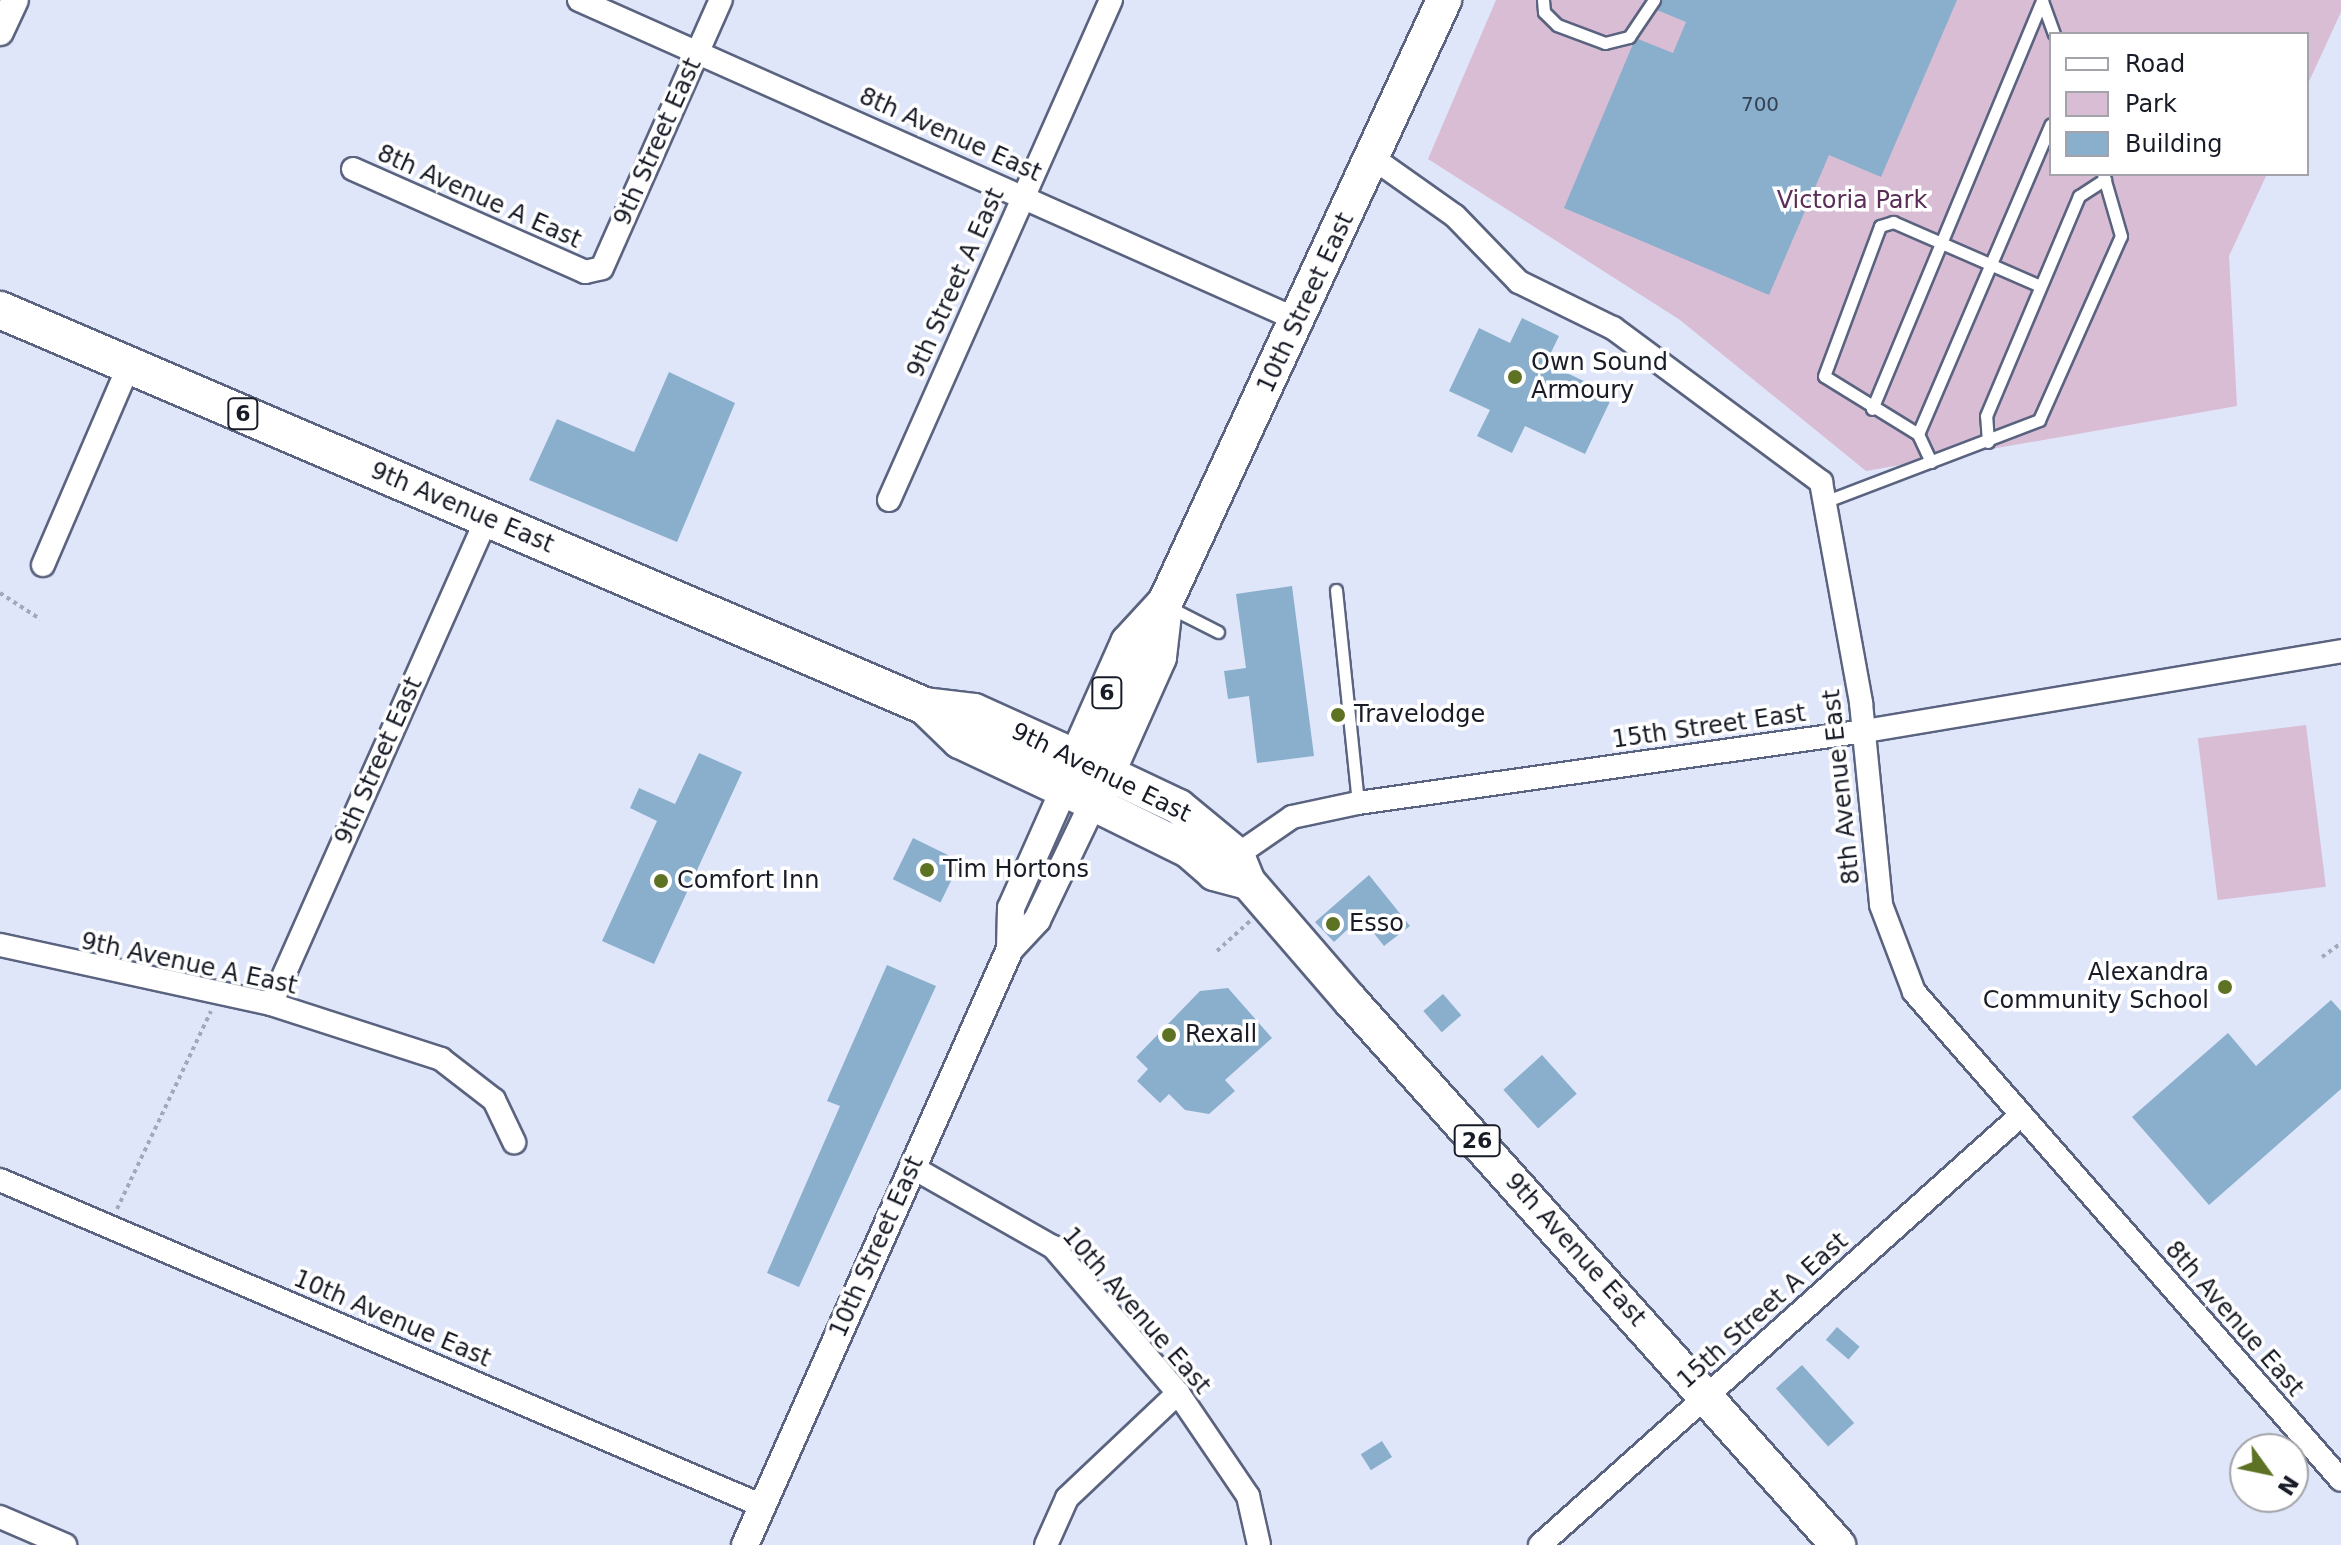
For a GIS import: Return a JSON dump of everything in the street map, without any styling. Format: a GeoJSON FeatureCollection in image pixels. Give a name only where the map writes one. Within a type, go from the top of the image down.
{"type":"FeatureCollection","features":[{"type":"Feature","properties":{"kind":"highway","name":"9th Avenue East"},"geometry":{"type":"LineString","coordinates":[[0,310],[925,706],[974,712],[1085,781]]}},
{"type":"Feature","properties":{"kind":"highway","name":"10th Street East"},"geometry":{"type":"LineString","coordinates":[[1085,781],[1129,643],[1164,605]]}},
{"type":"Feature","properties":{"kind":"main road","name":"10th Street East"},"geometry":{"type":"LineString","coordinates":[[1164,605],[1444,0]]}},
{"type":"Feature","properties":{"kind":"main road","name":"9th Avenue East"},"geometry":{"type":"LineString","coordinates":[[1085,781],[1188,850],[1214,873],[1251,881],[1838,1545]]}},
{"type":"Feature","properties":{"kind":"street"},"geometry":{"type":"LineString","coordinates":[[0,32],[15,0]]}},
{"type":"Feature","properties":{"kind":"street","name":"8th Avenue East"},"geometry":{"type":"LineString","coordinates":[[579,0],[1298,320]]}},
{"type":"Feature","properties":{"kind":"street","name":"9th Street East"},"geometry":{"type":"LineString","coordinates":[[585,272],[602,268],[721,0]]}},
{"type":"Feature","properties":{"kind":"street","name":"9th Street A East"},"geometry":{"type":"LineString","coordinates":[[889,500],[1111,0]]}},
{"type":"Feature","properties":{"kind":"street","name":"8th Avenue East"},"geometry":{"type":"LineString","coordinates":[[1373,158],[1455,216],[1519,282],[1613,328],[1806,465],[1821,482],[1827,501],[1865,731],[1881,905],[1896,957],[1914,992],[2341,1480]]}},
{"type":"Feature","properties":{"kind":"street","name":"8th Avenue A East"},"geometry":{"type":"LineString","coordinates":[[353,169],[585,272]]}},
{"type":"Feature","properties":{"kind":"street"},"geometry":{"type":"LineString","coordinates":[[43,565],[129,365]]}},
{"type":"Feature","properties":{"kind":"street","name":"9th Street East"},"geometry":{"type":"LineString","coordinates":[[271,1004],[487,518]]}},
{"type":"Feature","properties":{"kind":"street","name":"15th Street East"},"geometry":{"type":"LineString","coordinates":[[1251,881],[1256,836],[1292,817],[1358,803],[1865,731],[2341,651]]}},
{"type":"Feature","properties":{"kind":"street","name":"10th Street East"},"geometry":{"type":"LineString","coordinates":[[745,1545],[1010,949],[1011,908],[1085,781]]}},
{"type":"Feature","properties":{"kind":"street","name":"9th Avenue A East"},"geometry":{"type":"LineString","coordinates":[[0,945],[271,1004],[441,1059],[494,1100],[514,1142]]}},
{"type":"Feature","properties":{"kind":"street","name":"15th Street A East"},"geometry":{"type":"LineString","coordinates":[[1540,1545],[2020,1116]]}},
{"type":"Feature","properties":{"kind":"street","name":"10th Avenue East"},"geometry":{"type":"LineString","coordinates":[[912,1167],[1053,1247],[1178,1393],[1248,1496],[1259,1545]]}},
{"type":"Feature","properties":{"kind":"street","name":"10th Avenue East"},"geometry":{"type":"LineString","coordinates":[[0,1180],[763,1506]]}},
{"type":"Feature","properties":{"kind":"street"},"geometry":{"type":"LineString","coordinates":[[1046,1545],[1067,1498],[1178,1393]]}},
{"type":"Feature","properties":{"kind":"street"},"geometry":{"type":"LineString","coordinates":[[0,1517],[65,1545]]}},
{"type":"Feature","properties":{"kind":"lane"},"geometry":{"type":"LineString","coordinates":[[1543,0],[1544,12],[1557,25],[1605,43],[1629,37],[1654,0]]}},
{"type":"Feature","properties":{"kind":"lane"},"geometry":{"type":"LineString","coordinates":[[2042,0],[2053,32]]}},
{"type":"Feature","properties":{"kind":"lane"},"geometry":{"type":"LineString","coordinates":[[1872,409],[2042,0]]}},
{"type":"Feature","properties":{"kind":"lane"},"geometry":{"type":"LineString","coordinates":[[1918,434],[2049,129]]}},
{"type":"Feature","properties":{"kind":"lane"},"geometry":{"type":"LineString","coordinates":[[1827,501],[1988,442],[2044,413],[2121,236],[2104,176],[2079,196],[1986,416],[1988,442]]}},
{"type":"Feature","properties":{"kind":"lane"},"geometry":{"type":"LineString","coordinates":[[1931,462],[1918,434],[1829,383],[1824,366],[1880,226],[1893,222],[2040,286]]}},
{"type":"Feature","properties":{"kind":"lane"},"geometry":{"type":"LineString","coordinates":[[1336,590],[1358,803]]}},
{"type":"Feature","properties":{"kind":"lane"},"geometry":{"type":"LineString","coordinates":[[1164,605],[1218,632]]}},
{"type":"Feature","properties":{"kind":"path"},"geometry":{"type":"LineString","coordinates":[[0,593],[40,619]]}},
{"type":"Feature","properties":{"kind":"path"},"geometry":{"type":"LineString","coordinates":[[1217,951],[1251,881]]}},
{"type":"Feature","properties":{"kind":"path"},"geometry":{"type":"LineString","coordinates":[[2322,957],[2341,943]]}},
{"type":"Feature","properties":{"kind":"path"},"geometry":{"type":"LineString","coordinates":[[108,1226],[219,994]]}},
{"type":"Feature","properties":{"kind":"green space","name":"Victoria Park"},"geometry":{"type":"Polygon","coordinates":[[[1496,0],[2341,0],[2341,12],[2309,82],[2309,32],[2049,32],[2049,176],[2266,176],[2229,256],[2237,406],[1866,471],[1680,320],[1428,159],[1496,0]]]}},
{"type":"Feature","properties":{"kind":"green space"},"geometry":{"type":"Polygon","coordinates":[[[2306,725],[2326,887],[2218,900],[2198,738],[2306,725]]]}},
{"type":"Feature","properties":{"kind":"building"},"geometry":{"type":"Polygon","coordinates":[[[1662,0],[1957,0],[1881,177],[1829,155],[1769,295],[1564,208],[1633,44],[1638,39],[1673,53],[1686,22],[1657,10],[1662,0]]]}},
{"type":"Feature","properties":{"kind":"building","name":"Own Sound Armoury"},"geometry":{"type":"Polygon","coordinates":[[[1522,318],[1559,336],[1546,363],[1613,395],[1585,454],[1525,426],[1512,453],[1477,436],[1490,410],[1449,391],[1479,328],[1510,343],[1522,318]]]}},
{"type":"Feature","properties":{"kind":"building"},"geometry":{"type":"Polygon","coordinates":[[[669,372],[735,403],[677,542],[529,480],[557,419],[634,452],[669,372]]]}},
{"type":"Feature","properties":{"kind":"building"},"geometry":{"type":"Polygon","coordinates":[[[1292,586],[1314,756],[1257,763],[1249,696],[1228,699],[1224,671],[1246,668],[1236,594],[1292,586]]]}},
{"type":"Feature","properties":{"kind":"building","name":"Comfort Inn"},"geometry":{"type":"Polygon","coordinates":[[[699,753],[742,772],[654,964],[602,941],[657,821],[630,808],[639,788],[675,804],[699,753]]]}},
{"type":"Feature","properties":{"kind":"building","name":"Tim Hortons"},"geometry":{"type":"Polygon","coordinates":[[[913,838],[961,861],[940,903],[893,879],[913,838]]]}},
{"type":"Feature","properties":{"kind":"building"},"geometry":{"type":"Polygon","coordinates":[[[1369,875],[1410,926],[1384,946],[1361,917],[1334,942],[1315,922],[1369,875]]]}},
{"type":"Feature","properties":{"kind":"building"},"geometry":{"type":"Polygon","coordinates":[[[887,965],[936,986],[799,1287],[767,1273],[840,1106],[827,1101],[887,965]]]}},
{"type":"Feature","properties":{"kind":"building"},"geometry":{"type":"Polygon","coordinates":[[[1228,988],[1272,1038],[1225,1080],[1235,1091],[1209,1114],[1185,1110],[1169,1094],[1160,1103],[1137,1081],[1148,1069],[1136,1057],[1200,991],[1228,988]]]}},
{"type":"Feature","properties":{"kind":"building"},"geometry":{"type":"Polygon","coordinates":[[[1443,994],[1461,1015],[1442,1032],[1423,1011],[1443,994]]]}},
{"type":"Feature","properties":{"kind":"building"},"geometry":{"type":"Polygon","coordinates":[[[2331,1000],[2341,1011],[2341,1089],[2209,1205],[2132,1117],[2228,1033],[2256,1066],[2331,1000]]]}},
{"type":"Feature","properties":{"kind":"building"},"geometry":{"type":"Polygon","coordinates":[[[1542,1055],[1577,1094],[1538,1128],[1503,1090],[1542,1055]]]}},
{"type":"Feature","properties":{"kind":"building"},"geometry":{"type":"Polygon","coordinates":[[[1837,1327],[1860,1347],[1848,1360],[1826,1340],[1837,1327]]]}},
{"type":"Feature","properties":{"kind":"building"},"geometry":{"type":"Polygon","coordinates":[[[1802,1365],[1854,1423],[1828,1446],[1776,1388],[1802,1365]]]}},
{"type":"Feature","properties":{"kind":"building"},"geometry":{"type":"Polygon","coordinates":[[[1382,1441],[1392,1457],[1371,1470],[1361,1454],[1382,1441]]]}},
{"type":"Feature","properties":{"kind":"place","name":"Own Sound Armoury"},"geometry":{"type":"Point","coordinates":[1515,377]}},
{"type":"Feature","properties":{"kind":"place","name":"Travelodge"},"geometry":{"type":"Point","coordinates":[1338,715]}},
{"type":"Feature","properties":{"kind":"place","name":"Tim Hortons"},"geometry":{"type":"Point","coordinates":[927,870]}},
{"type":"Feature","properties":{"kind":"place","name":"Comfort Inn"},"geometry":{"type":"Point","coordinates":[661,881]}},
{"type":"Feature","properties":{"kind":"place","name":"Esso"},"geometry":{"type":"Point","coordinates":[1333,924]}},
{"type":"Feature","properties":{"kind":"place","name":"Alexandra Community School"},"geometry":{"type":"Point","coordinates":[2225,987]}},
{"type":"Feature","properties":{"kind":"place","name":"Rexall"},"geometry":{"type":"Point","coordinates":[1169,1035]}}]}
